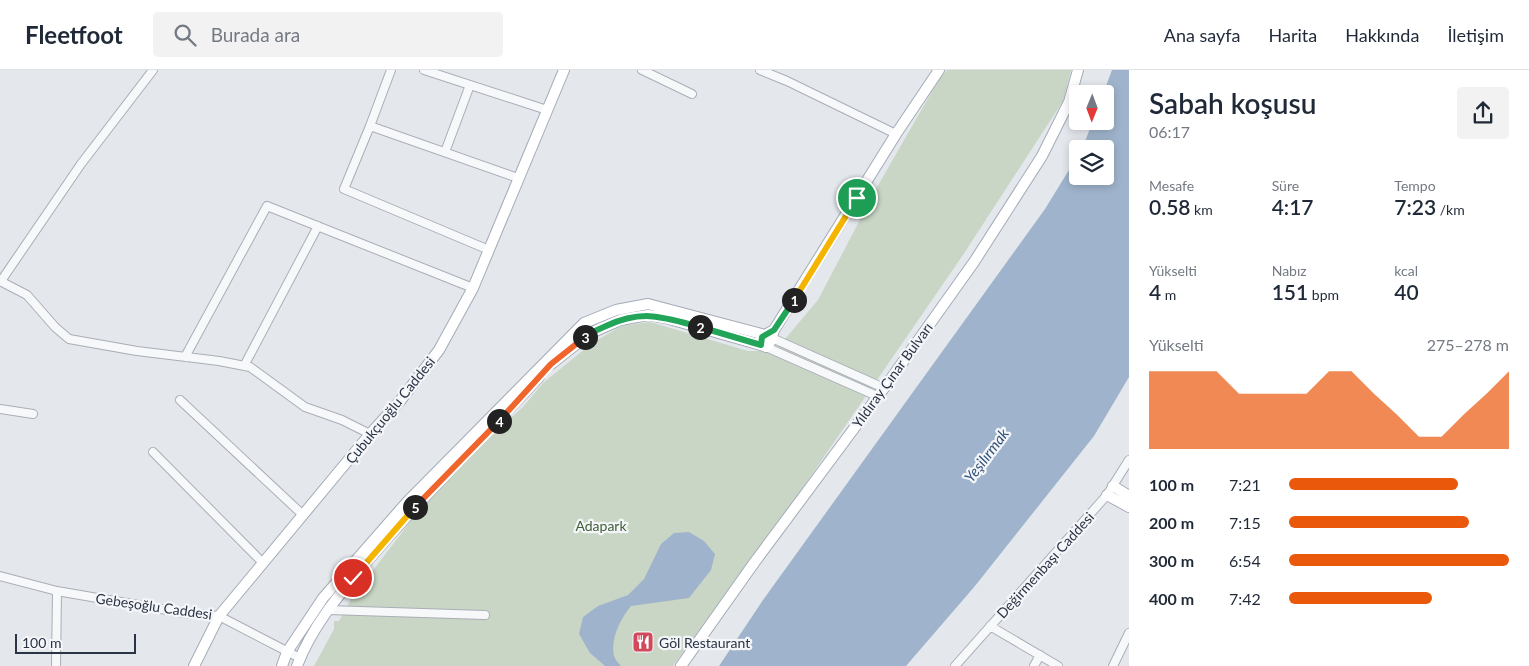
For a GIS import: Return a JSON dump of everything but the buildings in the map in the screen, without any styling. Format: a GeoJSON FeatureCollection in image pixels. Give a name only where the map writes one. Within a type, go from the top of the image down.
{"type":"FeatureCollection","features":[{"type":"Feature","properties":{"kind":"main road","name":"Çubukçuoğlu Caddesi"},"geometry":{"type":"LineString","coordinates":[[194,666],[219,616],[370,434],[400,401],[439,350],[473,288],[564,70]]}},
{"type":"Feature","properties":{"kind":"main road"},"geometry":{"type":"LineString","coordinates":[[282,666],[287,652],[323,598],[425,490],[491,430],[551,364],[589,334],[620,320],[648,315],[768,339],[896,134],[939,70]]}},
{"type":"Feature","properties":{"kind":"main road","name":"Yıldıray Çınar Bulvarı"},"geometry":{"type":"LineString","coordinates":[[681,666],[974,262],[1042,156],[1069,102],[1078,70]]}},
{"type":"Feature","properties":{"kind":"main road"},"geometry":{"type":"LineString","coordinates":[[299,662],[313,632],[328,610],[425,490]]}},
{"type":"Feature","properties":{"kind":"main road"},"geometry":{"type":"LineString","coordinates":[[1110,491],[1129,496]]}},
{"type":"Feature","properties":{"kind":"main road"},"geometry":{"type":"LineString","coordinates":[[1110,491],[1129,507]]}},
{"type":"Feature","properties":{"kind":"street"},"geometry":{"type":"LineString","coordinates":[[153,70],[81,164],[1,281],[27,295],[55,327],[69,339],[137,351],[219,360],[244,366],[250,368],[304,407],[342,420],[370,434]]}},
{"type":"Feature","properties":{"kind":"street"},"geometry":{"type":"LineString","coordinates":[[391,70],[344,189],[489,250]]}},
{"type":"Feature","properties":{"kind":"street"},"geometry":{"type":"LineString","coordinates":[[424,70],[547,110]]}},
{"type":"Feature","properties":{"kind":"street"},"geometry":{"type":"LineString","coordinates":[[642,70],[692,94]]}},
{"type":"Feature","properties":{"kind":"street"},"geometry":{"type":"LineString","coordinates":[[760,70],[787,81],[896,134]]}},
{"type":"Feature","properties":{"kind":"street"},"geometry":{"type":"LineString","coordinates":[[445,152],[470,85]]}},
{"type":"Feature","properties":{"kind":"street"},"geometry":{"type":"LineString","coordinates":[[370,126],[518,178]]}},
{"type":"Feature","properties":{"kind":"street"},"geometry":{"type":"LineString","coordinates":[[185,357],[268,206],[473,288]]}},
{"type":"Feature","properties":{"kind":"street"},"geometry":{"type":"LineString","coordinates":[[244,366],[318,226]]}},
{"type":"Feature","properties":{"kind":"street"},"geometry":{"type":"LineString","coordinates":[[768,339],[880,392]]}},
{"type":"Feature","properties":{"kind":"street"},"geometry":{"type":"LineString","coordinates":[[180,400],[303,515]]}},
{"type":"Feature","properties":{"kind":"street"},"geometry":{"type":"LineString","coordinates":[[0,410],[33,414]]}},
{"type":"Feature","properties":{"kind":"street"},"geometry":{"type":"LineString","coordinates":[[153,452],[263,563]]}},
{"type":"Feature","properties":{"kind":"street","name":"Değirmenbaşı Caddesi"},"geometry":{"type":"LineString","coordinates":[[955,666],[1110,491],[1129,460]]}},
{"type":"Feature","properties":{"kind":"street","name":"Gebeşoğlu Caddesi"},"geometry":{"type":"LineString","coordinates":[[0,576],[57,591],[184,613],[219,616],[287,652],[299,662]]}},
{"type":"Feature","properties":{"kind":"street"},"geometry":{"type":"LineString","coordinates":[[56,666],[57,591]]}},
{"type":"Feature","properties":{"kind":"street"},"geometry":{"type":"LineString","coordinates":[[328,610],[486,615]]}},
{"type":"Feature","properties":{"kind":"street"},"geometry":{"type":"LineString","coordinates":[[990,626],[1058,666]]}},
{"type":"Feature","properties":{"kind":"street"},"geometry":{"type":"LineString","coordinates":[[1113,666],[1129,635]]}},
{"type":"Feature","properties":{"kind":"street"},"geometry":{"type":"LineString","coordinates":[[1034,666],[1040,655]]}},
{"type":"Feature","properties":{"kind":"green space","name":"Adapark"},"geometry":{"type":"Polygon","coordinates":[[[947,70],[1071,70],[1063,101],[963,255],[797,496],[673,666],[314,666],[334,629],[334,621],[339,621],[351,599],[443,479],[523,407],[543,383],[591,344],[621,326],[650,322],[748,351],[763,351],[780,345],[818,300],[876,189],[938,81],[947,70]]]}},
{"type":"Feature","properties":{"kind":"water","name":"Yeşilırmak"},"geometry":{"type":"Polygon","coordinates":[[[1112,70],[1129,70],[1129,377],[1094,436],[975,586],[906,666],[719,666],[763,600],[1045,209],[1069,170],[1069,185],[1114,185],[1114,140],[1086,140],[1089,130],[1114,130],[1114,85],[1106,85],[1112,70]]]}},
{"type":"Feature","properties":{"kind":"water"},"geometry":{"type":"Polygon","coordinates":[[[689,532],[704,541],[715,554],[711,570],[689,598],[631,606],[620,623],[615,636],[614,656],[621,666],[605,666],[590,653],[579,634],[583,617],[598,606],[628,595],[644,579],[661,544],[674,533],[689,532]]]}},
{"type":"Feature","properties":{"kind":"place","name":"Göl Restaurant"},"geometry":{"type":"Point","coordinates":[643,642]}},
{"type":"Feature","properties":{"kind":"route"},"geometry":{"type":"LineString","coordinates":[[353,578],[406,516],[491,430],[551,364],[589,334],[620,320],[648,315],[666,318],[761,345],[762,337],[774,330],[779,324],[857,198]]}}]}
